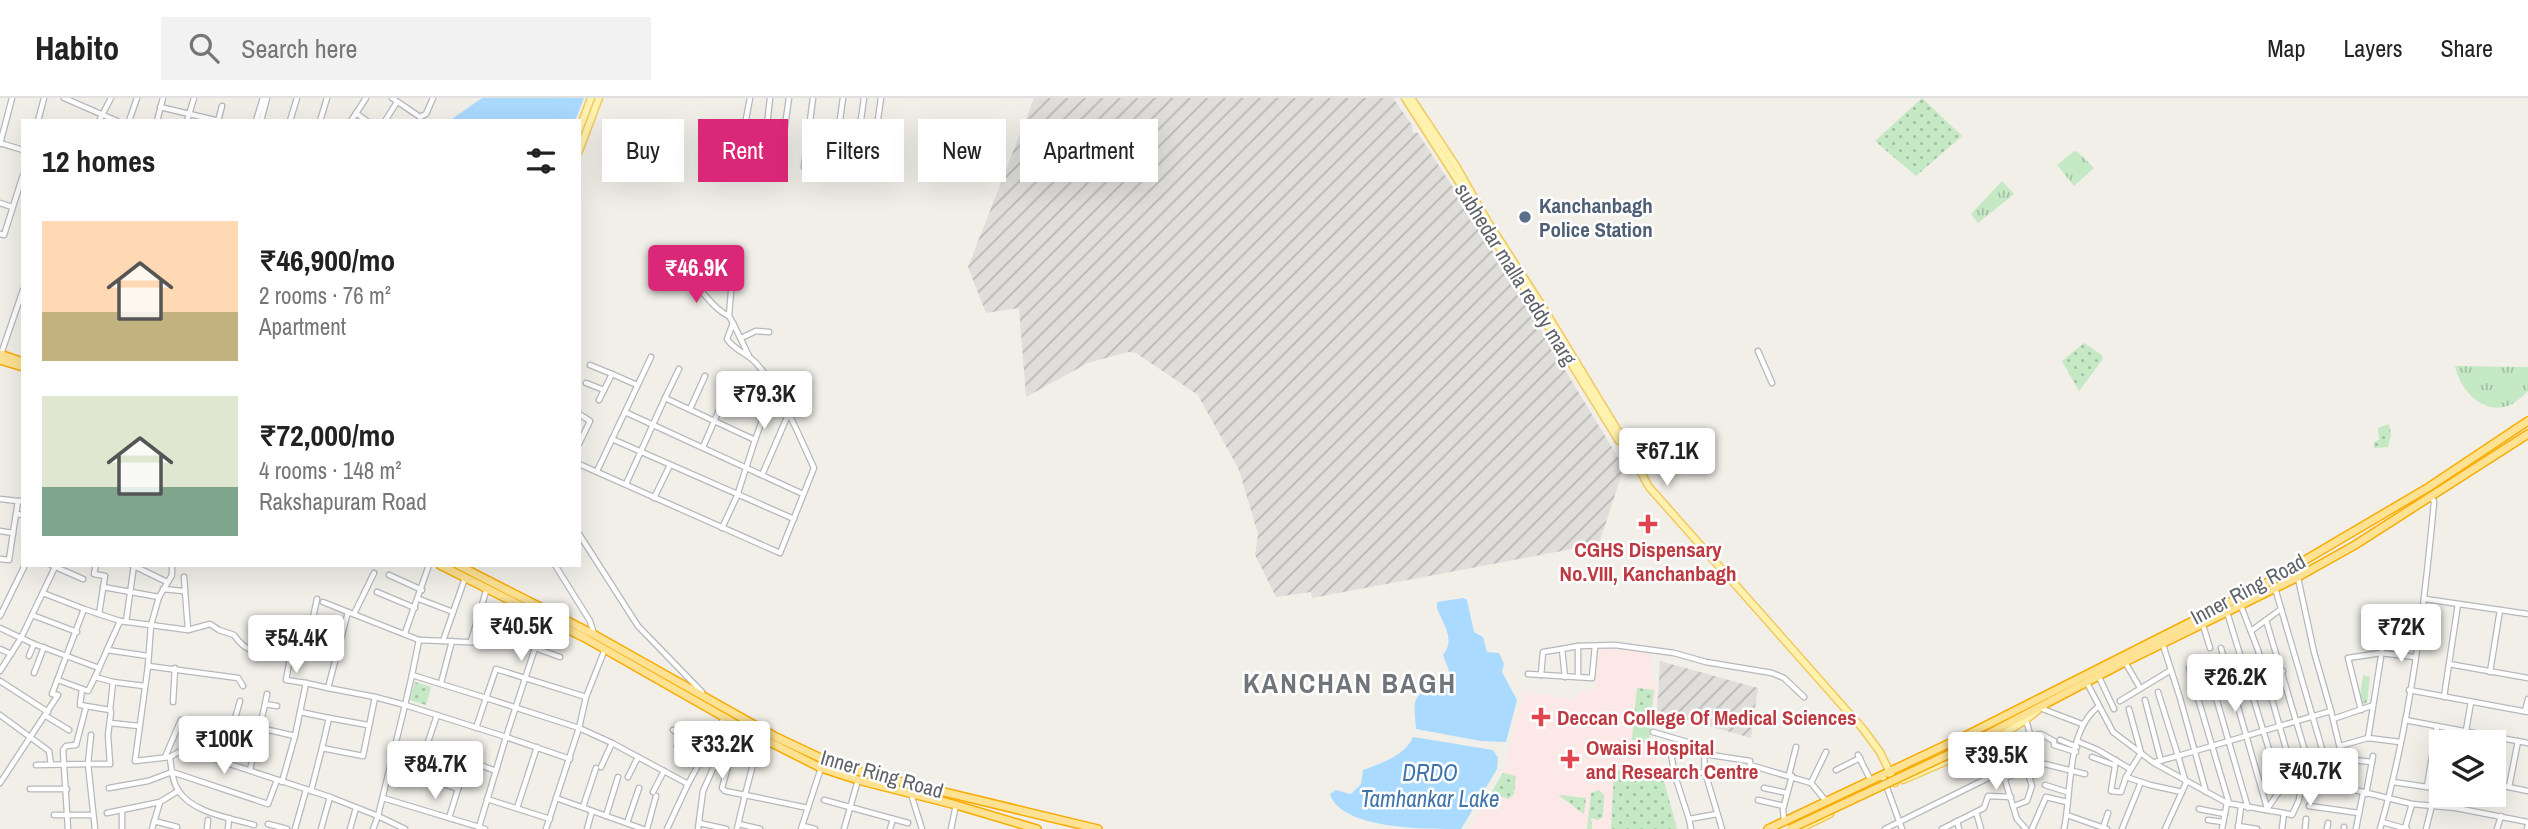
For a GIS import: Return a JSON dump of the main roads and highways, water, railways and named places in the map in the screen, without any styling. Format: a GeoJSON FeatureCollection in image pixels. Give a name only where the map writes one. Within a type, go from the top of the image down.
{"type":"FeatureCollection","features":[{"type":"Feature","properties":{"kind":"highway"},"geometry":{"type":"LineString","coordinates":[[0,354],[21,361]]}},
{"type":"Feature","properties":{"kind":"highway"},"geometry":{"type":"LineString","coordinates":[[0,360],[21,366]]}},
{"type":"Feature","properties":{"kind":"highway","name":"Inner Ring Road"},"geometry":{"type":"LineString","coordinates":[[1768,829],[1969,734],[2256,589],[2429,487],[2528,422]]}},
{"type":"Feature","properties":{"kind":"highway","name":"Inner Ring Road"},"geometry":{"type":"LineString","coordinates":[[2040,708],[2298,577],[2355,545],[2528,435]]}},
{"type":"Feature","properties":{"kind":"highway","name":"Inner Ring Road"},"geometry":{"type":"LineString","coordinates":[[444,567],[595,635],[772,735],[825,760],[861,772],[1098,829]]}},
{"type":"Feature","properties":{"kind":"highway","name":"Inner Ring Road"},"geometry":{"type":"LineString","coordinates":[[461,567],[546,619],[605,649],[760,738],[821,768],[1033,829]]}},
{"type":"Feature","properties":{"kind":"highway"},"geometry":{"type":"LineString","coordinates":[[1790,829],[1956,751],[2040,708]]}},
{"type":"Feature","properties":{"kind":"main road"},"geometry":{"type":"LineString","coordinates":[[581,125],[591,98]]}},
{"type":"Feature","properties":{"kind":"main road"},"geometry":{"type":"LineString","coordinates":[[581,146],[599,98]]}},
{"type":"Feature","properties":{"kind":"main road","name":"subhedar malla reddy marg"},"geometry":{"type":"LineString","coordinates":[[1408,98],[1612,433],[1628,450],[1648,487],[1863,729],[1886,772],[1895,783]]}},
{"type":"Feature","properties":{"kind":"main road","name":"Inner Ring Road"},"geometry":{"type":"LineString","coordinates":[[1799,829],[1992,738],[2026,720],[2040,708]]}},
{"type":"Feature","properties":{"kind":"water"},"geometry":{"type":"Polygon","coordinates":[[[482,98],[584,98],[576,119],[452,119],[482,98]]]}},
{"type":"Feature","properties":{"kind":"water","name":"DRDO Tamhankar Lake"},"geometry":{"type":"Polygon","coordinates":[[[1463,598],[1467,600],[1474,632],[1483,637],[1487,652],[1499,653],[1504,664],[1502,672],[1517,700],[1506,742],[1481,741],[1416,729],[1415,706],[1418,696],[1435,680],[1445,680],[1449,671],[1443,655],[1447,649],[1448,638],[1437,602],[1463,598]]]}},
{"type":"Feature","properties":{"kind":"water","name":"DRDO Tamhankar Lake"},"geometry":{"type":"Polygon","coordinates":[[[1413,737],[1493,750],[1498,758],[1497,769],[1461,829],[1405,827],[1366,820],[1337,806],[1330,794],[1336,790],[1351,794],[1361,784],[1363,770],[1398,754],[1413,737]]]}},
{"type":"Feature","properties":{"kind":"place","name":"Kanchanbagh Police Station"},"geometry":{"type":"Point","coordinates":[1525,217]}},
{"type":"Feature","properties":{"kind":"place","name":"CGHS Dispensary No.VIII, Kanchanbagh"},"geometry":{"type":"Point","coordinates":[1648,524]}},
{"type":"Feature","properties":{"kind":"place","name":"Deccan College Of Medical Sciences"},"geometry":{"type":"Point","coordinates":[1541,717]}},
{"type":"Feature","properties":{"kind":"place","name":"Owaisi Hospital and Research Centre"},"geometry":{"type":"Point","coordinates":[1570,759]}},
{"type":"Feature","properties":{"kind":"district","name":"KANCHAN BAGH"},"geometry":{"type":"Point","coordinates":[1350,683]}}]}
